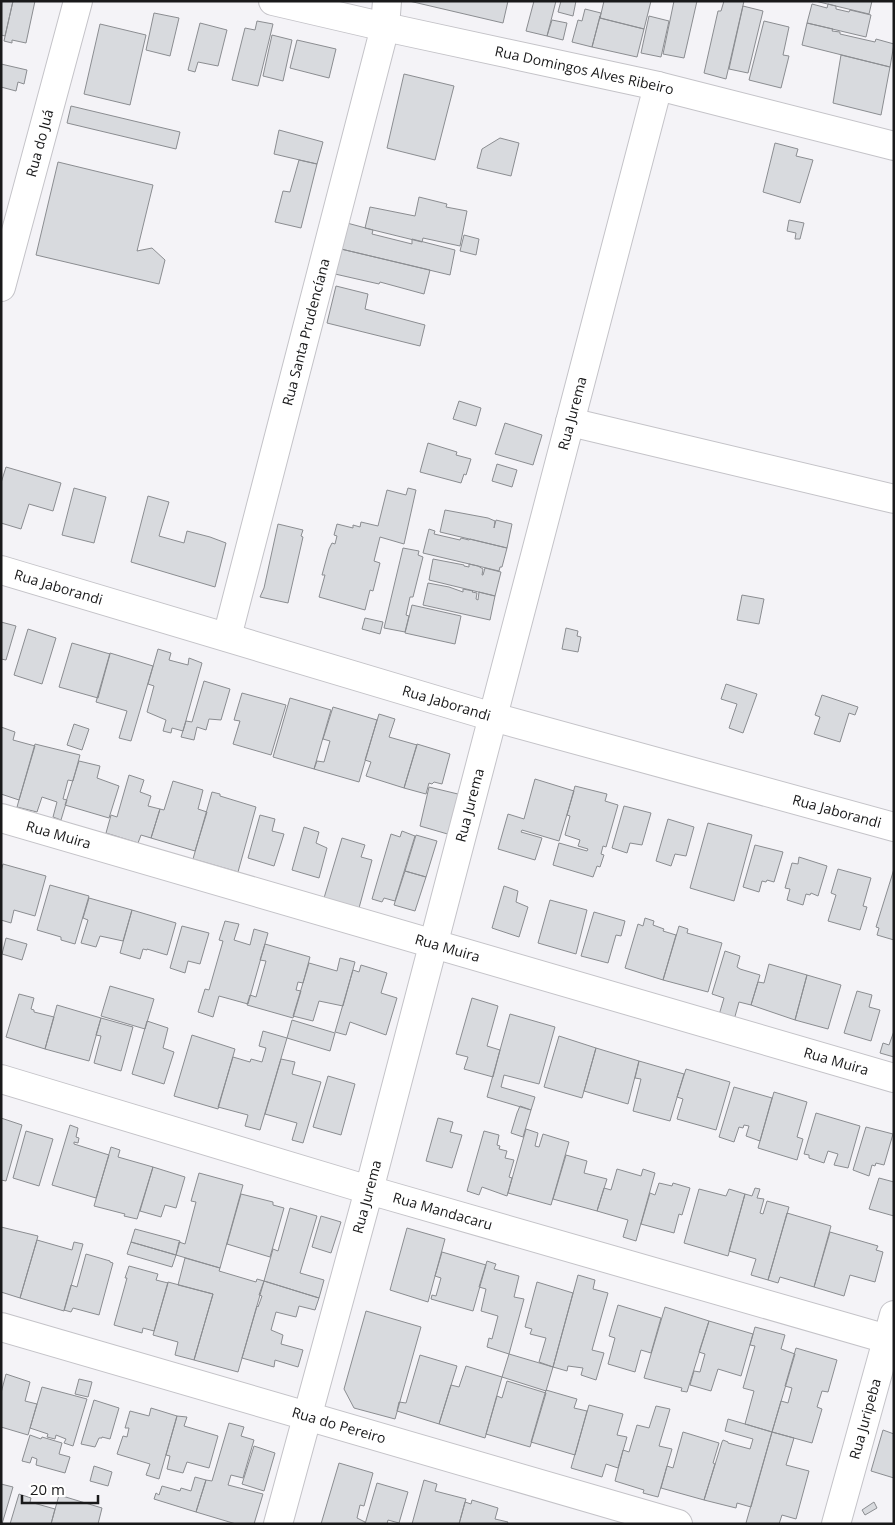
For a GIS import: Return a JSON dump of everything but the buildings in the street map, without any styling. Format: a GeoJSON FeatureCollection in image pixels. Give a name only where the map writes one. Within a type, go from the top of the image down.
{"type":"FeatureCollection","features":[{"type":"Feature","properties":{"kind":"street","name":"Rua do Juá"},"geometry":{"type":"LineString","coordinates":[[1,286],[78,1]]}},
{"type":"Feature","properties":{"kind":"street","name":"Rua Domingos Alves Ribeiro"},"geometry":{"type":"LineString","coordinates":[[273,1],[386,14],[894,146]]}},
{"type":"Feature","properties":{"kind":"street","name":"Rua Santa Prudencíana"},"geometry":{"type":"LineString","coordinates":[[227,638],[386,14]]}},
{"type":"Feature","properties":{"kind":"street","name":"Rua Jurema"},"geometry":{"type":"LineString","coordinates":[[278,1524],[369,1190],[658,86]]}},
{"type":"Feature","properties":{"kind":"street"},"geometry":{"type":"LineString","coordinates":[[570,422],[894,499]]}},
{"type":"Feature","properties":{"kind":"street","name":"Rua Jaborandi"},"geometry":{"type":"LineString","coordinates":[[1,570],[493,717],[894,827]]}},
{"type":"Feature","properties":{"kind":"street","name":"Rua Muira"},"geometry":{"type":"LineString","coordinates":[[1,818],[894,1078]]}},
{"type":"Feature","properties":{"kind":"street","name":"Rua Mandacaru"},"geometry":{"type":"LineString","coordinates":[[1,1079],[369,1190],[890,1327]]}},
{"type":"Feature","properties":{"kind":"street","name":"Rua do Pereiro"},"geometry":{"type":"LineString","coordinates":[[1,1327],[678,1524]]}},
{"type":"Feature","properties":{"kind":"street","name":"Rua Juripeba"},"geometry":{"type":"LineString","coordinates":[[836,1524],[890,1327]]}}]}
